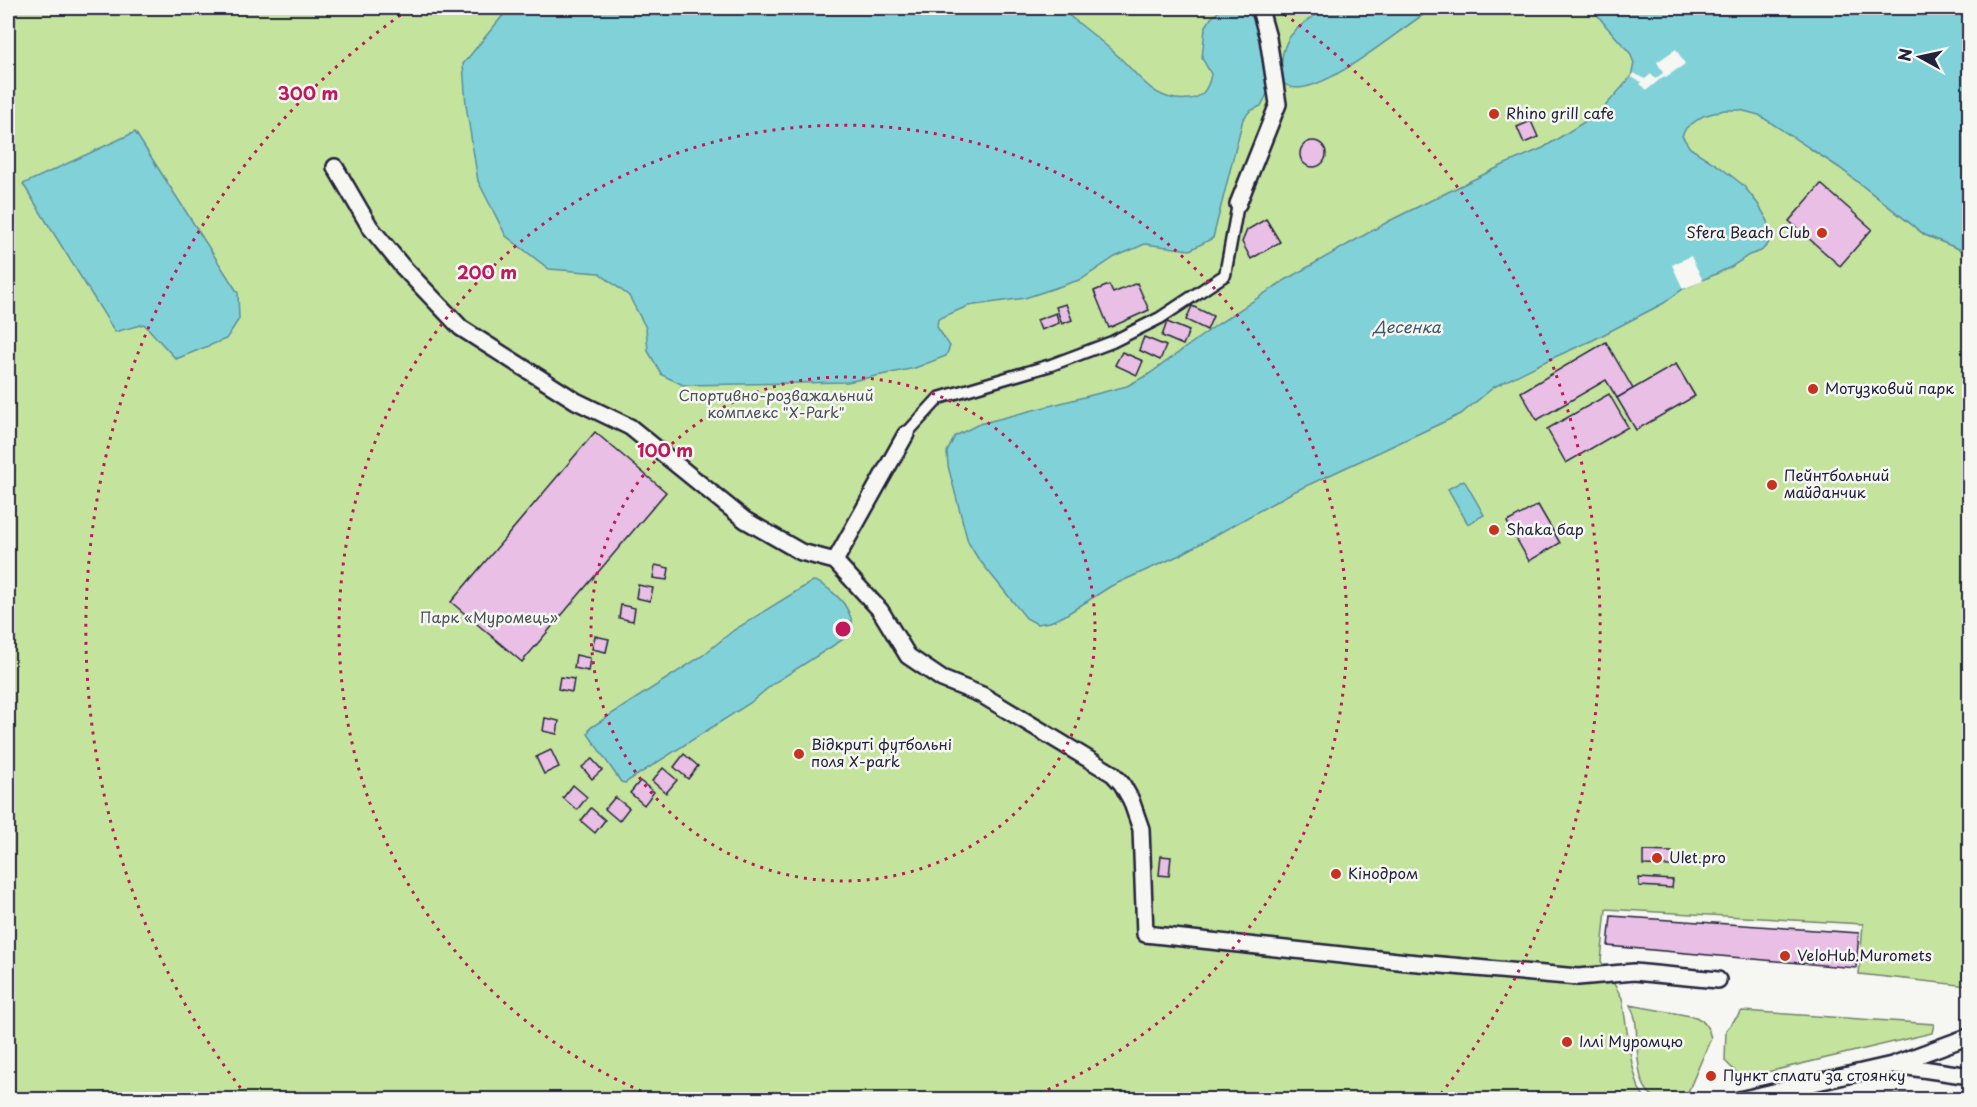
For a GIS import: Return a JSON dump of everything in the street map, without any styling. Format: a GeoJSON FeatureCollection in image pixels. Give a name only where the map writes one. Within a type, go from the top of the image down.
{"type":"FeatureCollection","features":[{"type":"Feature","properties":{"kind":"street"},"geometry":{"type":"LineString","coordinates":[[835,561],[906,434],[939,398],[1051,365],[1112,342],[1160,318],[1225,275],[1238,204],[1278,104],[1268,38],[1261,13]]}},
{"type":"Feature","properties":{"kind":"street"},"geometry":{"type":"LineString","coordinates":[[335,167],[370,227],[402,266],[461,328],[576,401],[630,427],[745,520],[801,552],[835,561],[880,610],[908,656],[942,679],[982,695],[1113,774],[1131,800],[1141,829],[1145,934],[1407,962],[1578,977],[1634,972],[1718,980]]}},
{"type":"Feature","properties":{"kind":"street"},"geometry":{"type":"LineString","coordinates":[[1739,1100],[1892,1065],[1970,1036]]}},
{"type":"Feature","properties":{"kind":"street"},"geometry":{"type":"LineString","coordinates":[[1892,1065],[1970,1076]]}},
{"type":"Feature","properties":{"kind":"green space","name":"Парк «Муромець»"},"geometry":{"type":"Polygon","coordinates":[[[8,8],[1734,8],[1812,150],[1840,168],[1925,235],[1969,253],[1969,986],[1859,974],[1863,924],[1606,909],[1601,961],[1622,998],[1632,1064],[1639,1089],[1646,1099],[8,1099],[8,8]]]}},
{"type":"Feature","properties":{"kind":"green space"},"geometry":{"type":"Polygon","coordinates":[[[1630,1005],[1696,1017],[1706,1025],[1711,1038],[1688,1092],[1683,1096],[1667,1100],[1655,1097],[1647,1091],[1639,1068],[1635,1018],[1630,1005]]]}},
{"type":"Feature","properties":{"kind":"green space"},"geometry":{"type":"Polygon","coordinates":[[[1742,1011],[1934,1024],[1932,1033],[1742,1078],[1725,1061],[1726,1030],[1742,1011]]]}},
{"type":"Feature","properties":{"kind":"green space"},"geometry":{"type":"Polygon","coordinates":[[[1865,1094],[1963,1094],[1969,1095],[1969,1099],[1829,1099],[1865,1094]]]}},
{"type":"Feature","properties":{"kind":"water"},"geometry":{"type":"Polygon","coordinates":[[[509,8],[1059,8],[1117,55],[1148,86],[1166,97],[1177,99],[1198,96],[1209,83],[1211,74],[1202,58],[1205,28],[1211,18],[1223,8],[1242,10],[1256,19],[1269,90],[1261,106],[1250,111],[1243,119],[1213,238],[1190,250],[1145,244],[1115,257],[1082,279],[1025,298],[968,306],[938,319],[937,327],[950,346],[946,356],[915,368],[847,382],[683,385],[662,375],[648,351],[646,328],[629,296],[599,273],[549,269],[506,236],[478,181],[466,105],[463,64],[509,8]]]}},
{"type":"Feature","properties":{"kind":"water"},"geometry":{"type":"Polygon","coordinates":[[[1326,8],[1429,8],[1423,15],[1379,46],[1328,79],[1298,88],[1287,86],[1281,82],[1282,55],[1285,45],[1296,30],[1326,8]]]}},
{"type":"Feature","properties":{"kind":"water","name":"Десенка"},"geometry":{"type":"Polygon","coordinates":[[[1592,8],[1969,8],[1969,253],[1925,235],[1840,168],[1759,115],[1740,110],[1724,110],[1703,116],[1686,128],[1682,136],[1690,148],[1743,185],[1758,204],[1768,221],[1770,237],[1768,244],[1761,251],[1683,289],[1664,303],[1593,340],[1494,387],[1461,414],[1291,493],[1180,555],[1111,586],[1064,616],[1037,624],[1026,618],[977,557],[968,542],[948,466],[947,452],[955,436],[979,424],[1127,386],[1149,374],[1218,324],[1285,280],[1391,220],[1543,148],[1600,112],[1631,77],[1634,63],[1630,53],[1592,8]]]}},
{"type":"Feature","properties":{"kind":"water"},"geometry":{"type":"Polygon","coordinates":[[[135,132],[238,293],[239,319],[226,339],[176,359],[144,324],[115,332],[23,184],[135,132]]]}},
{"type":"Feature","properties":{"kind":"water"},"geometry":{"type":"Polygon","coordinates":[[[1464,480],[1484,515],[1468,524],[1448,489],[1464,480]]]}},
{"type":"Feature","properties":{"kind":"water"},"geometry":{"type":"Polygon","coordinates":[[[813,581],[825,586],[844,604],[851,618],[853,633],[774,683],[750,703],[625,783],[621,782],[588,734],[590,728],[702,656],[734,630],[813,581]]]}},
{"type":"Feature","properties":{"kind":"pier"},"geometry":{"type":"Polygon","coordinates":[[[1676,49],[1685,64],[1666,77],[1664,76],[1647,90],[1640,84],[1642,82],[1631,77],[1633,73],[1645,79],[1651,74],[1655,79],[1663,73],[1657,62],[1676,49]]]}},
{"type":"Feature","properties":{"kind":"pier"},"geometry":{"type":"Polygon","coordinates":[[[1691,256],[1703,281],[1683,289],[1672,265],[1691,256]]]}},
{"type":"Feature","properties":{"kind":"building"},"geometry":{"type":"Polygon","coordinates":[[[1531,121],[1538,137],[1524,143],[1517,127],[1531,121]]]}},
{"type":"Feature","properties":{"kind":"building"},"geometry":{"type":"Polygon","coordinates":[[[1313,141],[1322,145],[1326,154],[1322,163],[1313,167],[1304,163],[1300,154],[1304,145],[1313,141]]]}},
{"type":"Feature","properties":{"kind":"building"},"geometry":{"type":"Polygon","coordinates":[[[1821,184],[1872,229],[1840,266],[1789,221],[1821,184]]]}},
{"type":"Feature","properties":{"kind":"building"},"geometry":{"type":"Polygon","coordinates":[[[1266,219],[1280,242],[1251,259],[1242,242],[1247,230],[1266,219]]]}},
{"type":"Feature","properties":{"kind":"building"},"geometry":{"type":"Polygon","coordinates":[[[1137,283],[1149,310],[1109,328],[1094,291],[1109,285],[1113,293],[1137,283]]]}},
{"type":"Feature","properties":{"kind":"building"},"geometry":{"type":"Polygon","coordinates":[[[1066,304],[1072,320],[1062,324],[1056,307],[1066,304]]]}},
{"type":"Feature","properties":{"kind":"building"},"geometry":{"type":"Polygon","coordinates":[[[1192,306],[1213,316],[1207,330],[1186,320],[1192,306]]]}},
{"type":"Feature","properties":{"kind":"building"},"geometry":{"type":"Polygon","coordinates":[[[1056,313],[1059,323],[1041,330],[1037,320],[1056,313]]]}},
{"type":"Feature","properties":{"kind":"building"},"geometry":{"type":"Polygon","coordinates":[[[1167,322],[1189,331],[1183,345],[1162,336],[1167,322]]]}},
{"type":"Feature","properties":{"kind":"building"},"geometry":{"type":"Polygon","coordinates":[[[1144,337],[1166,346],[1160,360],[1139,350],[1144,337]]]}},
{"type":"Feature","properties":{"kind":"building"},"geometry":{"type":"Polygon","coordinates":[[[1606,342],[1633,389],[1617,398],[1606,380],[1537,420],[1521,392],[1606,342]]]}},
{"type":"Feature","properties":{"kind":"building"},"geometry":{"type":"Polygon","coordinates":[[[1122,352],[1143,361],[1137,375],[1115,365],[1122,352]]]}},
{"type":"Feature","properties":{"kind":"building"},"geometry":{"type":"Polygon","coordinates":[[[1676,364],[1695,396],[1636,430],[1617,398],[1676,364]]]}},
{"type":"Feature","properties":{"kind":"building"},"geometry":{"type":"Polygon","coordinates":[[[1609,394],[1628,427],[1566,463],[1547,429],[1609,394]]]}},
{"type":"Feature","properties":{"kind":"building"},"geometry":{"type":"Polygon","coordinates":[[[595,432],[666,492],[522,662],[451,602],[595,432]]]}},
{"type":"Feature","properties":{"kind":"building"},"geometry":{"type":"Polygon","coordinates":[[[1538,505],[1560,543],[1529,561],[1507,522],[1538,505]]]}},
{"type":"Feature","properties":{"kind":"building"},"geometry":{"type":"Polygon","coordinates":[[[655,565],[669,568],[667,580],[653,578],[655,565]]]}},
{"type":"Feature","properties":{"kind":"building"},"geometry":{"type":"Polygon","coordinates":[[[638,585],[653,588],[650,601],[636,598],[638,585]]]}},
{"type":"Feature","properties":{"kind":"building"},"geometry":{"type":"Polygon","coordinates":[[[621,605],[635,608],[633,621],[619,618],[621,605]]]}},
{"type":"Feature","properties":{"kind":"building"},"geometry":{"type":"Polygon","coordinates":[[[595,636],[609,639],[606,652],[592,649],[595,636]]]}},
{"type":"Feature","properties":{"kind":"building"},"geometry":{"type":"Polygon","coordinates":[[[576,655],[590,658],[588,671],[574,668],[576,655]]]}},
{"type":"Feature","properties":{"kind":"building"},"geometry":{"type":"Polygon","coordinates":[[[560,677],[574,679],[572,692],[558,689],[560,677]]]}},
{"type":"Feature","properties":{"kind":"building"},"geometry":{"type":"Polygon","coordinates":[[[545,718],[559,721],[557,734],[543,731],[545,718]]]}},
{"type":"Feature","properties":{"kind":"building"},"geometry":{"type":"Polygon","coordinates":[[[551,750],[559,767],[544,774],[536,757],[551,750]]]}},
{"type":"Feature","properties":{"kind":"building"},"geometry":{"type":"Polygon","coordinates":[[[684,754],[698,766],[688,779],[674,767],[684,754]]]}},
{"type":"Feature","properties":{"kind":"building"},"geometry":{"type":"Polygon","coordinates":[[[592,759],[602,770],[592,779],[582,767],[592,759]]]}},
{"type":"Feature","properties":{"kind":"building"},"geometry":{"type":"Polygon","coordinates":[[[663,768],[677,780],[666,793],[652,781],[663,768]]]}},
{"type":"Feature","properties":{"kind":"building"},"geometry":{"type":"Polygon","coordinates":[[[640,781],[654,792],[644,805],[630,793],[640,781]]]}},
{"type":"Feature","properties":{"kind":"building"},"geometry":{"type":"Polygon","coordinates":[[[573,785],[587,797],[577,810],[563,798],[573,785]]]}},
{"type":"Feature","properties":{"kind":"building"},"geometry":{"type":"Polygon","coordinates":[[[615,797],[629,808],[619,821],[605,809],[615,797]]]}},
{"type":"Feature","properties":{"kind":"building"},"geometry":{"type":"Polygon","coordinates":[[[591,808],[605,820],[595,833],[581,821],[591,808]]]}},
{"type":"Feature","properties":{"kind":"building","name":"Ulet.pro"},"geometry":{"type":"Polygon","coordinates":[[[1643,851],[1672,852],[1672,866],[1643,865],[1643,851]]]}},
{"type":"Feature","properties":{"kind":"building"},"geometry":{"type":"Polygon","coordinates":[[[1161,856],[1171,857],[1169,876],[1159,875],[1161,856]]]}},
{"type":"Feature","properties":{"kind":"building"},"geometry":{"type":"Polygon","coordinates":[[[1639,878],[1673,880],[1672,888],[1639,886],[1639,878]]]}},
{"type":"Feature","properties":{"kind":"building"},"geometry":{"type":"Polygon","coordinates":[[[1611,916],[1859,933],[1856,968],[1608,946],[1611,916]]]}},
{"type":"Feature","properties":{"kind":"place","name":"Rhino grill cafe"},"geometry":{"type":"Point","coordinates":[1494,114]}},
{"type":"Feature","properties":{"kind":"place","name":"Sfera Beach Club"},"geometry":{"type":"Point","coordinates":[1822,233]}},
{"type":"Feature","properties":{"kind":"place","name":"Мотузковий парк"},"geometry":{"type":"Point","coordinates":[1813,389]}},
{"type":"Feature","properties":{"kind":"place","name":"Пейнтбольний майданчик"},"geometry":{"type":"Point","coordinates":[1772,485]}},
{"type":"Feature","properties":{"kind":"place","name":"Shaka бар"},"geometry":{"type":"Point","coordinates":[1494,530]}},
{"type":"Feature","properties":{"kind":"place","name":"Відкриті футбольні поля X-park"},"geometry":{"type":"Point","coordinates":[799,754]}},
{"type":"Feature","properties":{"kind":"place","name":"Ulet.pro"},"geometry":{"type":"Point","coordinates":[1657,858]}},
{"type":"Feature","properties":{"kind":"place","name":"Кінодром"},"geometry":{"type":"Point","coordinates":[1336,874]}},
{"type":"Feature","properties":{"kind":"place","name":"VeloHub.Muromets"},"geometry":{"type":"Point","coordinates":[1785,956]}},
{"type":"Feature","properties":{"kind":"place","name":"Іллі Муромцю"},"geometry":{"type":"Point","coordinates":[1567,1042]}},
{"type":"Feature","properties":{"kind":"place","name":"Пункт сплати за стоянку"},"geometry":{"type":"Point","coordinates":[1711,1076]}},
{"type":"Feature","properties":{"kind":"park label","name":"Спортивно-розважальний комплекс \"Х-Park\""},"geometry":{"type":"Point","coordinates":[776,404]}}]}
